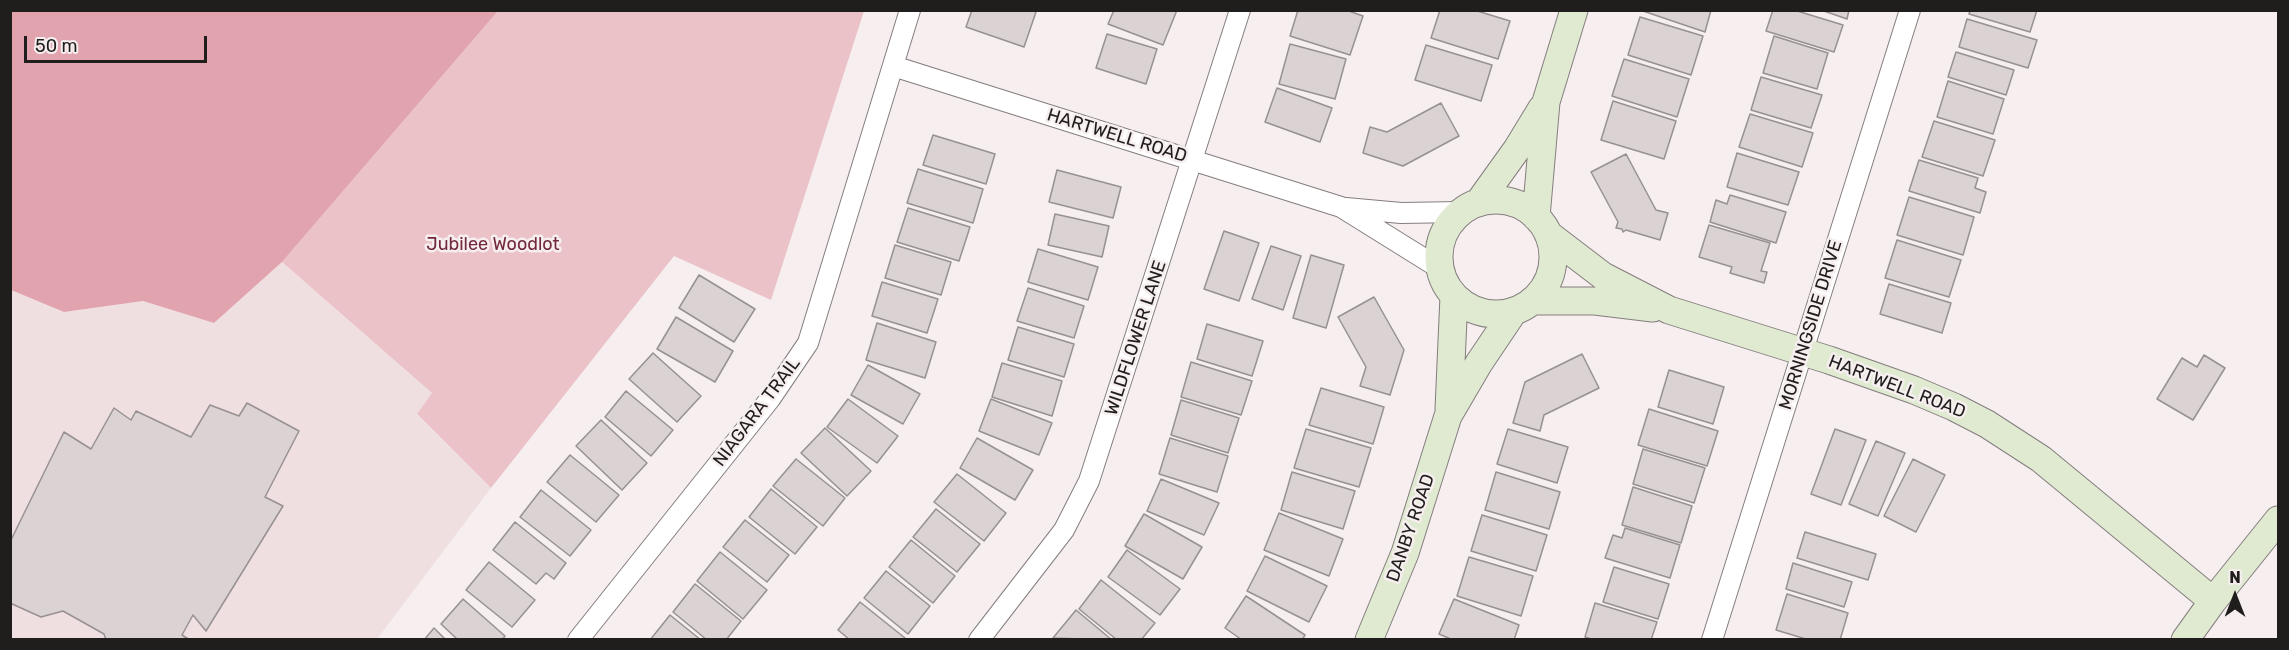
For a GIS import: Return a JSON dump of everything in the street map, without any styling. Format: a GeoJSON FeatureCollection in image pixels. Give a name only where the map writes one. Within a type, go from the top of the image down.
{"type":"FeatureCollection","features":[{"type":"Feature","properties":{"kind":"street","name":"NIAGARA TRAIL"},"geometry":{"type":"LineString","coordinates":[[578,639],[770,399],[808,342],[910,10]]}},
{"type":"Feature","properties":{"kind":"street","name":"WILDFLOWER LANE"},"geometry":{"type":"LineString","coordinates":[[979,639],[1064,530],[1089,481],[1240,10]]}},
{"type":"Feature","properties":{"kind":"street"},"geometry":{"type":"LineString","coordinates":[[1470,207],[1500,200],[1510,202],[1528,210],[1542,225],[1553,254],[1550,274],[1540,293],[1523,306],[1492,314],[1462,303],[1447,288],[1439,268],[1439,246],[1442,236],[1453,219],[1470,207],[1517,149],[1546,102],[1574,10]]}},
{"type":"Feature","properties":{"kind":"street","name":"MORNINGSIDE DRIVE"},"geometry":{"type":"LineString","coordinates":[[1712,639],[1910,10]]}},
{"type":"Feature","properties":{"kind":"street","name":"HARTWELL ROAD"},"geometry":{"type":"LineString","coordinates":[[893,66],[1341,207],[1401,213],[1470,207]]}},
{"type":"Feature","properties":{"kind":"street"},"geometry":{"type":"LineString","coordinates":[[1542,225],[1546,102]]}},
{"type":"Feature","properties":{"kind":"street","name":"HARTWELL ROAD"},"geometry":{"type":"LineString","coordinates":[[1341,207],[1439,268]]}},
{"type":"Feature","properties":{"kind":"street","name":"HARTWELL ROAD"},"geometry":{"type":"LineString","coordinates":[[1542,225],[1603,276],[1670,310],[1914,390],[1987,424],[2041,459],[2213,601]]}},
{"type":"Feature","properties":{"kind":"street","name":"DANBY ROAD"},"geometry":{"type":"LineString","coordinates":[[1448,416],[1454,296]]}},
{"type":"Feature","properties":{"kind":"street","name":"HARTWELL ROAD"},"geometry":{"type":"LineString","coordinates":[[1523,306],[1595,301],[1670,310]]}},
{"type":"Feature","properties":{"kind":"street","name":"DANBY ROAD"},"geometry":{"type":"LineString","coordinates":[[1369,639],[1405,553],[1448,416],[1479,363],[1523,306]]}},
{"type":"Feature","properties":{"kind":"street"},"geometry":{"type":"LineString","coordinates":[[2185,639],[2278,520]]}},
{"type":"Feature","properties":{"kind":"shaded area"},"geometry":{"type":"Polygon","coordinates":[[[10,11],[498,11],[282,262],[214,323],[143,301],[64,312],[11,290],[10,11]]]}},
{"type":"Feature","properties":{"kind":"shaded area"},"geometry":{"type":"Polygon","coordinates":[[[282,262],[432,393],[417,415],[491,488],[377,639],[11,639],[10,290],[64,312],[143,301],[214,323],[282,262]]]}},
{"type":"Feature","properties":{"kind":"green space","name":"Jubilee Woodlot"},"geometry":{"type":"Polygon","coordinates":[[[498,11],[864,11],[771,300],[674,256],[491,488],[417,414],[432,393],[282,262],[498,11]]]}},
{"type":"Feature","properties":{"kind":"building"},"geometry":{"type":"Polygon","coordinates":[[[972,10],[1032,10],[1036,12],[1024,47],[966,27],[972,10]]]}},
{"type":"Feature","properties":{"kind":"building"},"geometry":{"type":"Polygon","coordinates":[[[1114,10],[1177,10],[1163,45],[1108,24],[1114,10]]]}},
{"type":"Feature","properties":{"kind":"building"},"geometry":{"type":"Polygon","coordinates":[[[1298,10],[1346,10],[1363,16],[1350,55],[1290,36],[1298,10]]]}},
{"type":"Feature","properties":{"kind":"building"},"geometry":{"type":"Polygon","coordinates":[[[1440,10],[1474,10],[1510,21],[1498,59],[1431,38],[1440,10]]]}},
{"type":"Feature","properties":{"kind":"building"},"geometry":{"type":"Polygon","coordinates":[[[1640,10],[1711,10],[1705,32],[1640,10]]]}},
{"type":"Feature","properties":{"kind":"building"},"geometry":{"type":"Polygon","coordinates":[[[1773,10],[1794,10],[1843,25],[1834,52],[1766,31],[1773,10]]]}},
{"type":"Feature","properties":{"kind":"building"},"geometry":{"type":"Polygon","coordinates":[[[1821,10],[1849,10],[1847,19],[1821,10]]]}},
{"type":"Feature","properties":{"kind":"building"},"geometry":{"type":"Polygon","coordinates":[[[1970,10],[2037,10],[2030,32],[1969,14],[1970,10]]]}},
{"type":"Feature","properties":{"kind":"building"},"geometry":{"type":"Polygon","coordinates":[[[1640,17],[1703,36],[1691,75],[1628,55],[1640,17]]]}},
{"type":"Feature","properties":{"kind":"building"},"geometry":{"type":"Polygon","coordinates":[[[1967,19],[2037,40],[2028,68],[1959,47],[1967,19]]]}},
{"type":"Feature","properties":{"kind":"building"},"geometry":{"type":"Polygon","coordinates":[[[1107,34],[1157,49],[1146,84],[1096,68],[1107,34]]]}},
{"type":"Feature","properties":{"kind":"building"},"geometry":{"type":"Polygon","coordinates":[[[1774,36],[1828,53],[1817,89],[1763,73],[1774,36]]]}},
{"type":"Feature","properties":{"kind":"building"},"geometry":{"type":"Polygon","coordinates":[[[1290,44],[1346,59],[1335,99],[1279,84],[1290,44]]]}},
{"type":"Feature","properties":{"kind":"building"},"geometry":{"type":"Polygon","coordinates":[[[1426,45],[1492,65],[1481,101],[1415,80],[1426,45]]]}},
{"type":"Feature","properties":{"kind":"building"},"geometry":{"type":"Polygon","coordinates":[[[1956,52],[2014,70],[2006,95],[1948,77],[1956,52]]]}},
{"type":"Feature","properties":{"kind":"building"},"geometry":{"type":"Polygon","coordinates":[[[1624,59],[1689,79],[1677,117],[1612,96],[1624,59]]]}},
{"type":"Feature","properties":{"kind":"building"},"geometry":{"type":"Polygon","coordinates":[[[1761,77],[1822,95],[1811,128],[1751,110],[1761,77]]]}},
{"type":"Feature","properties":{"kind":"building"},"geometry":{"type":"Polygon","coordinates":[[[1948,81],[2004,99],[1993,134],[1937,117],[1948,81]]]}},
{"type":"Feature","properties":{"kind":"building"},"geometry":{"type":"Polygon","coordinates":[[[1277,88],[1332,108],[1320,142],[1265,122],[1277,88]]]}},
{"type":"Feature","properties":{"kind":"building"},"geometry":{"type":"Polygon","coordinates":[[[1613,101],[1676,121],[1664,159],[1601,140],[1613,101]]]}},
{"type":"Feature","properties":{"kind":"building"},"geometry":{"type":"Polygon","coordinates":[[[1441,103],[1459,136],[1403,166],[1363,153],[1370,127],[1387,132],[1441,103]]]}},
{"type":"Feature","properties":{"kind":"building"},"geometry":{"type":"Polygon","coordinates":[[[1750,114],[1813,133],[1802,167],[1739,147],[1750,114]]]}},
{"type":"Feature","properties":{"kind":"building"},"geometry":{"type":"Polygon","coordinates":[[[1934,121],[1995,140],[1983,176],[1922,157],[1934,121]]]}},
{"type":"Feature","properties":{"kind":"building"},"geometry":{"type":"Polygon","coordinates":[[[933,135],[995,154],[986,184],[923,165],[933,135]]]}},
{"type":"Feature","properties":{"kind":"building"},"geometry":{"type":"Polygon","coordinates":[[[1737,153],[1799,172],[1788,205],[1727,187],[1737,153]]]}},
{"type":"Feature","properties":{"kind":"building"},"geometry":{"type":"Polygon","coordinates":[[[1626,154],[1656,210],[1668,213],[1660,240],[1626,230],[1623,232],[1622,229],[1616,228],[1618,222],[1591,172],[1626,154]]]}},
{"type":"Feature","properties":{"kind":"building"},"geometry":{"type":"Polygon","coordinates":[[[1919,160],[1978,178],[1975,188],[1986,192],[1980,213],[1909,191],[1919,160]]]}},
{"type":"Feature","properties":{"kind":"building"},"geometry":{"type":"Polygon","coordinates":[[[918,169],[983,189],[973,223],[907,203],[918,169]]]}},
{"type":"Feature","properties":{"kind":"building"},"geometry":{"type":"Polygon","coordinates":[[[1057,170],[1121,187],[1113,218],[1049,202],[1057,170]]]}},
{"type":"Feature","properties":{"kind":"building"},"geometry":{"type":"Polygon","coordinates":[[[1730,195],[1786,212],[1776,243],[1710,222],[1716,200],[1727,204],[1730,195]]]}},
{"type":"Feature","properties":{"kind":"building"},"geometry":{"type":"Polygon","coordinates":[[[1909,197],[1974,217],[1963,255],[1897,235],[1909,197]]]}},
{"type":"Feature","properties":{"kind":"building"},"geometry":{"type":"Polygon","coordinates":[[[908,208],[970,227],[959,261],[897,242],[908,208]]]}},
{"type":"Feature","properties":{"kind":"building"},"geometry":{"type":"Polygon","coordinates":[[[1055,214],[1109,226],[1102,257],[1048,245],[1055,214]]]}},
{"type":"Feature","properties":{"kind":"building"},"geometry":{"type":"Polygon","coordinates":[[[1709,225],[1770,243],[1761,271],[1767,272],[1764,283],[1730,273],[1732,267],[1699,257],[1709,225]]]}},
{"type":"Feature","properties":{"kind":"building"},"geometry":{"type":"Polygon","coordinates":[[[1224,231],[1259,243],[1239,301],[1204,289],[1224,231]]]}},
{"type":"Feature","properties":{"kind":"building"},"geometry":{"type":"Polygon","coordinates":[[[1897,240],[1961,260],[1949,297],[1885,278],[1897,240]]]}},
{"type":"Feature","properties":{"kind":"building"},"geometry":{"type":"Polygon","coordinates":[[[895,245],[951,262],[941,295],[885,278],[895,245]]]}},
{"type":"Feature","properties":{"kind":"building"},"geometry":{"type":"Polygon","coordinates":[[[1271,246],[1301,256],[1283,310],[1252,299],[1271,246]]]}},
{"type":"Feature","properties":{"kind":"building"},"geometry":{"type":"Polygon","coordinates":[[[1038,249],[1098,267],[1088,300],[1028,282],[1038,249]]]}},
{"type":"Feature","properties":{"kind":"building"},"geometry":{"type":"Polygon","coordinates":[[[1311,255],[1344,265],[1326,328],[1293,318],[1311,255]]]}},
{"type":"Feature","properties":{"kind":"building"},"geometry":{"type":"Polygon","coordinates":[[[699,275],[755,309],[734,342],[679,308],[699,275]]]}},
{"type":"Feature","properties":{"kind":"building"},"geometry":{"type":"Polygon","coordinates":[[[882,282],[938,299],[927,333],[872,316],[882,282]]]}},
{"type":"Feature","properties":{"kind":"building"},"geometry":{"type":"Polygon","coordinates":[[[1889,284],[1951,303],[1942,333],[1880,314],[1889,284]]]}},
{"type":"Feature","properties":{"kind":"building"},"geometry":{"type":"Polygon","coordinates":[[[1028,288],[1084,306],[1074,338],[1017,321],[1028,288]]]}},
{"type":"Feature","properties":{"kind":"building"},"geometry":{"type":"Polygon","coordinates":[[[1374,297],[1404,350],[1390,395],[1360,386],[1366,367],[1338,317],[1374,297]]]}},
{"type":"Feature","properties":{"kind":"building"},"geometry":{"type":"Polygon","coordinates":[[[676,317],[733,351],[715,382],[657,349],[676,317]]]}},
{"type":"Feature","properties":{"kind":"building"},"geometry":{"type":"Polygon","coordinates":[[[877,323],[936,342],[925,378],[866,360],[877,323]]]}},
{"type":"Feature","properties":{"kind":"building"},"geometry":{"type":"Polygon","coordinates":[[[1207,324],[1263,341],[1252,376],[1197,359],[1207,324]]]}},
{"type":"Feature","properties":{"kind":"building"},"geometry":{"type":"Polygon","coordinates":[[[1018,327],[1074,344],[1064,377],[1008,360],[1018,327]]]}},
{"type":"Feature","properties":{"kind":"building"},"geometry":{"type":"Polygon","coordinates":[[[653,353],[701,396],[677,422],[629,379],[653,353]]]}},
{"type":"Feature","properties":{"kind":"building"},"geometry":{"type":"Polygon","coordinates":[[[1582,354],[1599,388],[1544,415],[1540,431],[1513,423],[1525,382],[1582,354]]]}},
{"type":"Feature","properties":{"kind":"building"},"geometry":{"type":"Polygon","coordinates":[[[2204,355],[2225,368],[2193,420],[2157,399],[2182,358],[2197,367],[2204,355]]]}},
{"type":"Feature","properties":{"kind":"building"},"geometry":{"type":"Polygon","coordinates":[[[1191,362],[1252,381],[1241,415],[1181,397],[1191,362]]]}},
{"type":"Feature","properties":{"kind":"building"},"geometry":{"type":"Polygon","coordinates":[[[1002,363],[1062,381],[1052,416],[992,397],[1002,363]]]}},
{"type":"Feature","properties":{"kind":"building"},"geometry":{"type":"Polygon","coordinates":[[[868,365],[920,394],[903,424],[851,395],[868,365]]]}},
{"type":"Feature","properties":{"kind":"building"},"geometry":{"type":"Polygon","coordinates":[[[1669,370],[1724,387],[1713,424],[1658,407],[1669,370]]]}},
{"type":"Feature","properties":{"kind":"building"},"geometry":{"type":"Polygon","coordinates":[[[1321,388],[1384,407],[1373,444],[1309,425],[1321,388]]]}},
{"type":"Feature","properties":{"kind":"building"},"geometry":{"type":"Polygon","coordinates":[[[626,391],[673,430],[651,456],[605,417],[626,391]]]}},
{"type":"Feature","properties":{"kind":"building"},"geometry":{"type":"Polygon","coordinates":[[[848,399],[898,436],[877,463],[827,427],[848,399]]]}},
{"type":"Feature","properties":{"kind":"building"},"geometry":{"type":"Polygon","coordinates":[[[991,399],[1052,423],[1039,455],[979,431],[991,399]]]}},
{"type":"Feature","properties":{"kind":"building"},"geometry":{"type":"Polygon","coordinates":[[[1181,400],[1239,418],[1228,453],[1171,435],[1181,400]]]}},
{"type":"Feature","properties":{"kind":"building"},"geometry":{"type":"Polygon","coordinates":[[[247,403],[299,431],[265,497],[283,506],[206,631],[193,615],[182,635],[190,640],[106,640],[104,634],[63,611],[41,617],[10,603],[10,542],[64,432],[91,449],[114,408],[131,420],[136,411],[191,437],[210,405],[239,416],[247,403]]]}},
{"type":"Feature","properties":{"kind":"building"},"geometry":{"type":"Polygon","coordinates":[[[1649,409],[1718,431],[1707,466],[1638,445],[1649,409]]]}},
{"type":"Feature","properties":{"kind":"building"},"geometry":{"type":"Polygon","coordinates":[[[601,420],[647,463],[622,490],[576,446],[601,420]]]}},
{"type":"Feature","properties":{"kind":"building"},"geometry":{"type":"Polygon","coordinates":[[[825,428],[871,471],[847,496],[801,453],[825,428]]]}},
{"type":"Feature","properties":{"kind":"building"},"geometry":{"type":"Polygon","coordinates":[[[1306,429],[1371,448],[1359,487],[1294,468],[1306,429]]]}},
{"type":"Feature","properties":{"kind":"building"},"geometry":{"type":"Polygon","coordinates":[[[1508,429],[1568,447],[1557,483],[1497,464],[1508,429]]]}},
{"type":"Feature","properties":{"kind":"building"},"geometry":{"type":"Polygon","coordinates":[[[1835,429],[1866,440],[1841,505],[1811,494],[1835,429]]]}},
{"type":"Feature","properties":{"kind":"building"},"geometry":{"type":"Polygon","coordinates":[[[977,438],[1033,470],[1015,500],[960,468],[977,438]]]}},
{"type":"Feature","properties":{"kind":"building"},"geometry":{"type":"Polygon","coordinates":[[[1170,438],[1228,456],[1217,492],[1159,474],[1170,438]]]}},
{"type":"Feature","properties":{"kind":"building"},"geometry":{"type":"Polygon","coordinates":[[[1876,441],[1905,453],[1878,516],[1849,504],[1876,441]]]}},
{"type":"Feature","properties":{"kind":"building"},"geometry":{"type":"Polygon","coordinates":[[[1643,449],[1705,468],[1694,503],[1633,484],[1643,449]]]}},
{"type":"Feature","properties":{"kind":"building"},"geometry":{"type":"Polygon","coordinates":[[[570,455],[619,495],[596,522],[547,482],[570,455]]]}},
{"type":"Feature","properties":{"kind":"building"},"geometry":{"type":"Polygon","coordinates":[[[796,459],[845,498],[823,526],[773,486],[796,459]]]}},
{"type":"Feature","properties":{"kind":"building"},"geometry":{"type":"Polygon","coordinates":[[[1913,459],[1945,475],[1916,532],[1884,516],[1913,459]]]}},
{"type":"Feature","properties":{"kind":"building"},"geometry":{"type":"Polygon","coordinates":[[[1292,472],[1355,491],[1343,529],[1281,510],[1292,472]]]}},
{"type":"Feature","properties":{"kind":"building"},"geometry":{"type":"Polygon","coordinates":[[[1496,472],[1560,492],[1549,529],[1485,510],[1496,472]]]}},
{"type":"Feature","properties":{"kind":"building"},"geometry":{"type":"Polygon","coordinates":[[[957,474],[1006,513],[984,541],[934,502],[957,474]]]}},
{"type":"Feature","properties":{"kind":"building"},"geometry":{"type":"Polygon","coordinates":[[[1161,479],[1219,503],[1204,535],[1147,511],[1161,479]]]}},
{"type":"Feature","properties":{"kind":"building"},"geometry":{"type":"Polygon","coordinates":[[[1633,487],[1692,506],[1681,543],[1622,525],[1633,487]]]}},
{"type":"Feature","properties":{"kind":"building"},"geometry":{"type":"Polygon","coordinates":[[[771,489],[817,527],[795,554],[749,517],[771,489]]]}},
{"type":"Feature","properties":{"kind":"building"},"geometry":{"type":"Polygon","coordinates":[[[541,490],[591,530],[570,556],[520,517],[541,490]]]}},
{"type":"Feature","properties":{"kind":"building"},"geometry":{"type":"Polygon","coordinates":[[[936,509],[980,544],[957,572],[913,537],[936,509]]]}},
{"type":"Feature","properties":{"kind":"building"},"geometry":{"type":"Polygon","coordinates":[[[1279,513],[1343,539],[1329,576],[1264,550],[1279,513]]]}},
{"type":"Feature","properties":{"kind":"building"},"geometry":{"type":"Polygon","coordinates":[[[1144,514],[1202,547],[1183,579],[1125,546],[1144,514]]]}},
{"type":"Feature","properties":{"kind":"building"},"geometry":{"type":"Polygon","coordinates":[[[1482,515],[1547,535],[1536,571],[1471,551],[1482,515]]]}},
{"type":"Feature","properties":{"kind":"building"},"geometry":{"type":"Polygon","coordinates":[[[745,520],[789,555],[767,582],[723,547],[745,520]]]}},
{"type":"Feature","properties":{"kind":"building"},"geometry":{"type":"Polygon","coordinates":[[[515,522],[566,563],[554,579],[546,573],[536,584],[493,550],[515,522]]]}},
{"type":"Feature","properties":{"kind":"building"},"geometry":{"type":"Polygon","coordinates":[[[1625,528],[1680,545],[1670,578],[1605,558],[1613,535],[1622,538],[1625,528]]]}},
{"type":"Feature","properties":{"kind":"building"},"geometry":{"type":"Polygon","coordinates":[[[1805,532],[1876,554],[1868,580],[1797,558],[1805,532]]]}},
{"type":"Feature","properties":{"kind":"building"},"geometry":{"type":"Polygon","coordinates":[[[911,540],[955,576],[933,603],[889,567],[911,540]]]}},
{"type":"Feature","properties":{"kind":"building"},"geometry":{"type":"Polygon","coordinates":[[[1127,550],[1180,589],[1160,615],[1108,577],[1127,550]]]}},
{"type":"Feature","properties":{"kind":"building"},"geometry":{"type":"Polygon","coordinates":[[[720,552],[767,590],[743,619],[697,581],[720,552]]]}},
{"type":"Feature","properties":{"kind":"building"},"geometry":{"type":"Polygon","coordinates":[[[1265,556],[1327,586],[1309,622],[1247,591],[1265,556]]]}},
{"type":"Feature","properties":{"kind":"building"},"geometry":{"type":"Polygon","coordinates":[[[1469,557],[1533,576],[1521,616],[1457,596],[1469,557]]]}},
{"type":"Feature","properties":{"kind":"building"},"geometry":{"type":"Polygon","coordinates":[[[489,562],[535,600],[512,627],[466,590],[489,562]]]}},
{"type":"Feature","properties":{"kind":"building"},"geometry":{"type":"Polygon","coordinates":[[[1793,563],[1852,582],[1844,607],[1786,589],[1793,563]]]}},
{"type":"Feature","properties":{"kind":"building"},"geometry":{"type":"Polygon","coordinates":[[[1614,567],[1669,584],[1658,619],[1603,602],[1614,567]]]}},
{"type":"Feature","properties":{"kind":"building"},"geometry":{"type":"Polygon","coordinates":[[[886,571],[930,606],[908,634],[864,598],[886,571]]]}},
{"type":"Feature","properties":{"kind":"building"},"geometry":{"type":"Polygon","coordinates":[[[1101,580],[1155,623],[1141,640],[1117,640],[1079,609],[1101,580]]]}},
{"type":"Feature","properties":{"kind":"building"},"geometry":{"type":"Polygon","coordinates":[[[695,584],[741,621],[726,640],[707,640],[673,612],[695,584]]]}},
{"type":"Feature","properties":{"kind":"building"},"geometry":{"type":"Polygon","coordinates":[[[1787,594],[1848,613],[1840,640],[1809,640],[1776,630],[1787,594]]]}},
{"type":"Feature","properties":{"kind":"building"},"geometry":{"type":"Polygon","coordinates":[[[1246,596],[1305,635],[1302,640],[1242,640],[1225,628],[1246,596]]]}},
{"type":"Feature","properties":{"kind":"building"},"geometry":{"type":"Polygon","coordinates":[[[463,599],[505,636],[502,640],[458,640],[441,624],[463,599]]]}},
{"type":"Feature","properties":{"kind":"building"},"geometry":{"type":"Polygon","coordinates":[[[1454,599],[1519,625],[1514,640],[1453,640],[1439,634],[1454,599]]]}},
{"type":"Feature","properties":{"kind":"building"},"geometry":{"type":"Polygon","coordinates":[[[860,602],[905,638],[904,640],[850,640],[838,630],[860,602]]]}},
{"type":"Feature","properties":{"kind":"building"},"geometry":{"type":"Polygon","coordinates":[[[1595,603],[1657,622],[1651,640],[1594,640],[1585,637],[1595,603]]]}},
{"type":"Feature","properties":{"kind":"building"},"geometry":{"type":"Polygon","coordinates":[[[1076,610],[1112,640],[1053,638],[1076,610]]]}},
{"type":"Feature","properties":{"kind":"building"},"geometry":{"type":"Polygon","coordinates":[[[670,615],[701,640],[650,640],[670,615]]]}},
{"type":"Feature","properties":{"kind":"building"},"geometry":{"type":"Polygon","coordinates":[[[434,628],[446,640],[424,640],[434,628]]]}}]}
